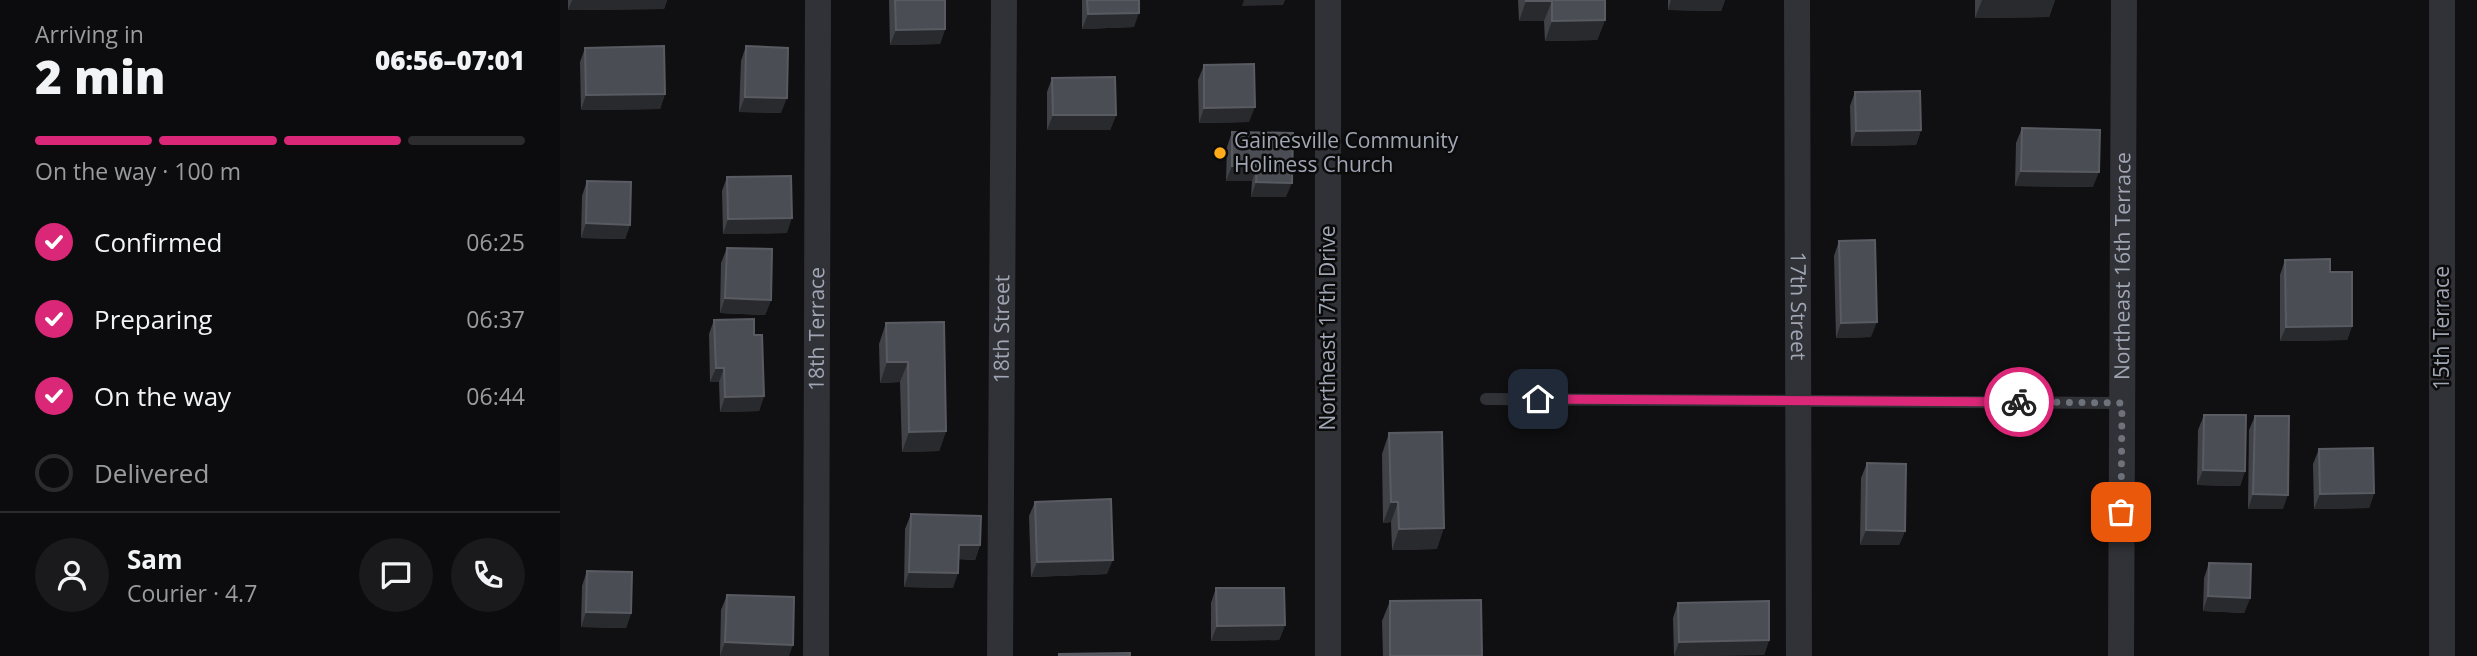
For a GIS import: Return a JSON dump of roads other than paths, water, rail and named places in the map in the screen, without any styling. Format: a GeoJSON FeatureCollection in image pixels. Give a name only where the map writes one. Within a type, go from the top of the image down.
{"type":"FeatureCollection","features":[{"type":"Feature","properties":{"kind":"street","name":"18th Terrace"},"geometry":{"type":"LineString","coordinates":[[816,656],[818,0]]}},
{"type":"Feature","properties":{"kind":"street","name":"18th Street"},"geometry":{"type":"LineString","coordinates":[[1000,656],[1004,0]]}},
{"type":"Feature","properties":{"kind":"street","name":"Northeast 17th Drive"},"geometry":{"type":"LineString","coordinates":[[1328,0],[1328,656]]}},
{"type":"Feature","properties":{"kind":"street","name":"17th Street"},"geometry":{"type":"LineString","coordinates":[[1797,0],[1799,656]]}},
{"type":"Feature","properties":{"kind":"street","name":"Northeast 16th Terrace"},"geometry":{"type":"LineString","coordinates":[[2122,656],[2124,0]]}},
{"type":"Feature","properties":{"kind":"street","name":"15th Terrace"},"geometry":{"type":"LineString","coordinates":[[2442,0],[2442,656]]}},
{"type":"Feature","properties":{"kind":"lane"},"geometry":{"type":"LineString","coordinates":[[1486,399],[2122,403]]}},
{"type":"Feature","properties":{"kind":"place","name":"Gainesville Community Holiness Church"},"geometry":{"type":"Point","coordinates":[1220,153]}}]}
